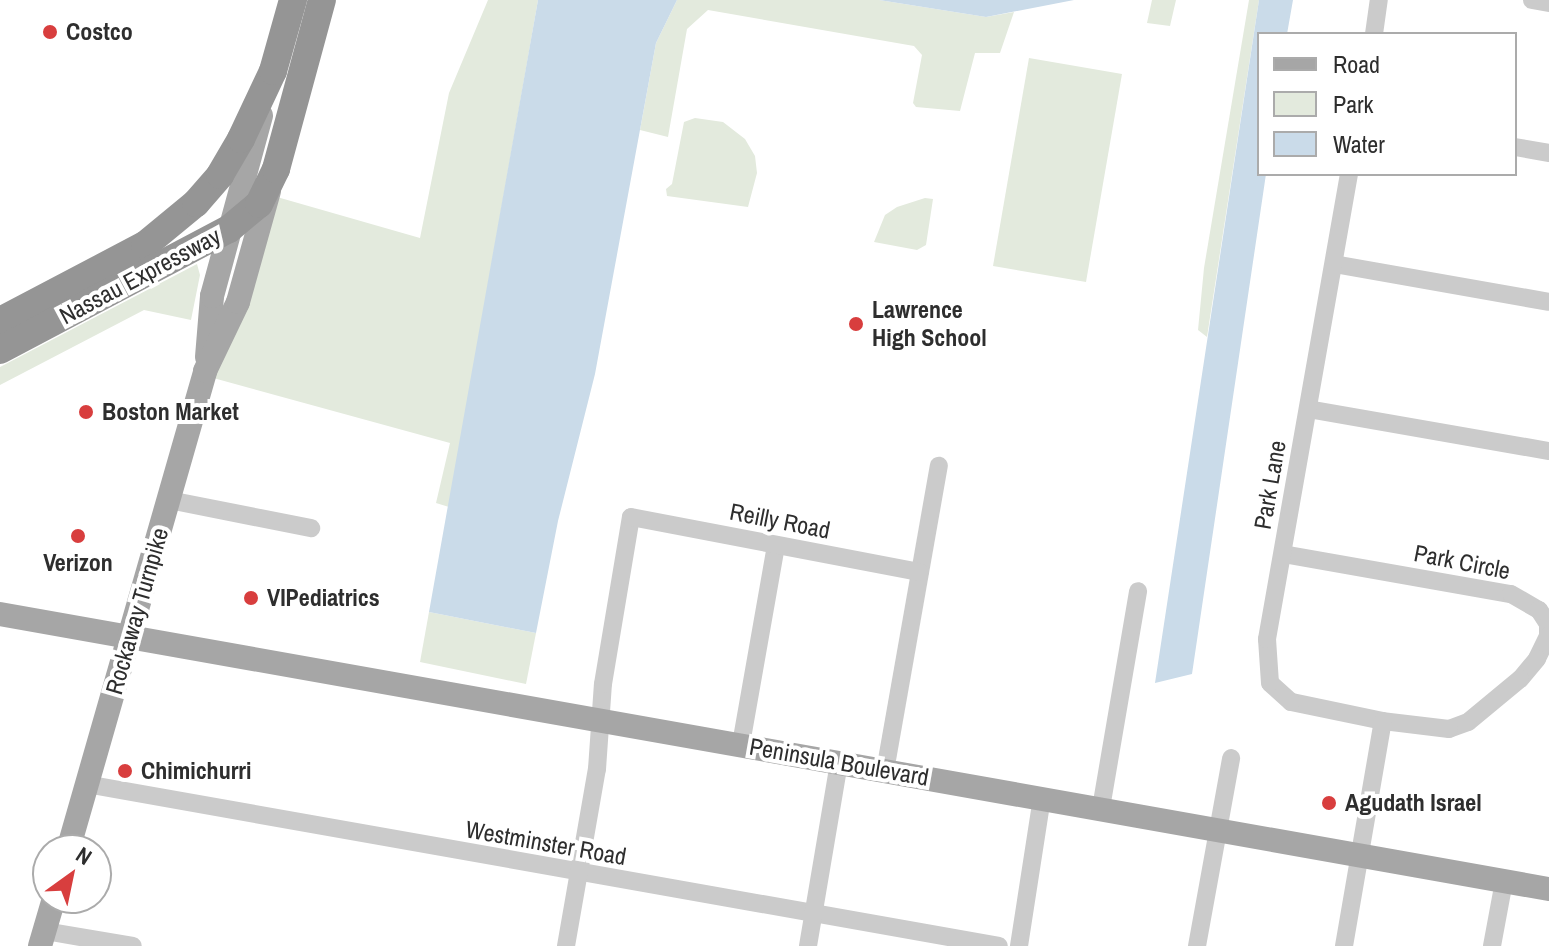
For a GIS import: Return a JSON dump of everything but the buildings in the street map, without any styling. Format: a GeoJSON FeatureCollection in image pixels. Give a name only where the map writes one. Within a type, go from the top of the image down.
{"type":"FeatureCollection","features":[{"type":"Feature","properties":{"kind":"highway","name":"Rockaway Turnpike"},"geometry":{"type":"LineString","coordinates":[[273,71],[293,0]]}},
{"type":"Feature","properties":{"kind":"highway","name":"Rockaway Turnpike"},"geometry":{"type":"LineString","coordinates":[[270,189],[322,0]]}},
{"type":"Feature","properties":{"kind":"highway","name":"Nassau Expressway"},"geometry":{"type":"LineString","coordinates":[[0,321],[145,245],[185,215],[228,163],[273,71]]}},
{"type":"Feature","properties":{"kind":"highway","name":"Nassau Expressway"},"geometry":{"type":"LineString","coordinates":[[0,350],[229,229],[253,211],[270,189]]}},
{"type":"Feature","properties":{"kind":"main road","name":"Rockaway Turnpike"},"geometry":{"type":"LineString","coordinates":[[205,371],[212,296],[273,71]]}},
{"type":"Feature","properties":{"kind":"main road","name":"Rockaway Turnpike"},"geometry":{"type":"LineString","coordinates":[[72,834],[205,371],[238,302],[270,189]]}},
{"type":"Feature","properties":{"kind":"main road","name":"Peninsula Boulevard"},"geometry":{"type":"LineString","coordinates":[[0,614],[1549,889]]}},
{"type":"Feature","properties":{"kind":"main road"},"geometry":{"type":"LineString","coordinates":[[43,938],[50,914]]}},
{"type":"Feature","properties":{"kind":"street"},"geometry":{"type":"LineString","coordinates":[[1374,32],[1379,0]]}},
{"type":"Feature","properties":{"kind":"street"},"geometry":{"type":"LineString","coordinates":[[1532,0],[1549,3]]}},
{"type":"Feature","properties":{"kind":"street"},"geometry":{"type":"LineString","coordinates":[[1517,147],[1549,153]]}},
{"type":"Feature","properties":{"kind":"street","name":"Park Lane"},"geometry":{"type":"LineString","coordinates":[[1349,176],[1267,639],[1270,683],[1291,702],[1383,721]]}},
{"type":"Feature","properties":{"kind":"street"},"geometry":{"type":"LineString","coordinates":[[1334,264],[1549,302]]}},
{"type":"Feature","properties":{"kind":"street"},"geometry":{"type":"LineString","coordinates":[[1308,409],[1549,451]]}},
{"type":"Feature","properties":{"kind":"street"},"geometry":{"type":"LineString","coordinates":[[885,771],[939,466]]}},
{"type":"Feature","properties":{"kind":"street"},"geometry":{"type":"LineString","coordinates":[[169,500],[311,528]]}},
{"type":"Feature","properties":{"kind":"street","name":"Reilly Road"},"geometry":{"type":"LineString","coordinates":[[602,720],[603,684],[631,517],[775,552],[920,572]]}},
{"type":"Feature","properties":{"kind":"street"},"geometry":{"type":"LineString","coordinates":[[741,744],[775,552]]}},
{"type":"Feature","properties":{"kind":"street","name":"Park Circle"},"geometry":{"type":"LineString","coordinates":[[1283,554],[1511,594],[1532,604],[1546,619],[1548,636],[1537,659],[1468,722],[1441,729],[1383,721]]}},
{"type":"Feature","properties":{"kind":"street"},"geometry":{"type":"LineString","coordinates":[[1101,808],[1138,591]]}},
{"type":"Feature","properties":{"kind":"street"},"geometry":{"type":"LineString","coordinates":[[566,946],[597,769],[602,720]]}},
{"type":"Feature","properties":{"kind":"street"},"geometry":{"type":"LineString","coordinates":[[1344,946],[1383,721]]}},
{"type":"Feature","properties":{"kind":"street"},"geometry":{"type":"LineString","coordinates":[[1197,946],[1231,758]]}},
{"type":"Feature","properties":{"kind":"street"},"geometry":{"type":"LineString","coordinates":[[808,946],[839,762]]}},
{"type":"Feature","properties":{"kind":"street","name":"Westminster Road"},"geometry":{"type":"LineString","coordinates":[[86,784],[579,874],[999,946]]}},
{"type":"Feature","properties":{"kind":"street"},"geometry":{"type":"LineString","coordinates":[[1019,946],[1042,798]]}},
{"type":"Feature","properties":{"kind":"street"},"geometry":{"type":"LineString","coordinates":[[1492,946],[1504,881]]}},
{"type":"Feature","properties":{"kind":"street"},"geometry":{"type":"LineString","coordinates":[[43,938],[133,946]]}},
{"type":"Feature","properties":{"kind":"green space"},"geometry":{"type":"Polygon","coordinates":[[[488,0],[538,0],[449,507],[436,503],[450,443],[206,376],[270,195],[420,238],[449,93],[488,0]]]}},
{"type":"Feature","properties":{"kind":"green space"},"geometry":{"type":"Polygon","coordinates":[[[677,0],[879,0],[986,17],[1014,12],[1000,53],[975,53],[960,111],[916,107],[913,103],[922,55],[914,46],[708,10],[687,29],[668,137],[640,130],[656,43],[677,0]]]}},
{"type":"Feature","properties":{"kind":"green space"},"geometry":{"type":"Polygon","coordinates":[[[1152,0],[1176,0],[1170,26],[1147,23],[1152,0]]]}},
{"type":"Feature","properties":{"kind":"green space"},"geometry":{"type":"Polygon","coordinates":[[[1249,0],[1259,0],[1207,337],[1198,330],[1204,268],[1249,0]]]}},
{"type":"Feature","properties":{"kind":"green space"},"geometry":{"type":"Polygon","coordinates":[[[1029,58],[1122,74],[1086,282],[993,266],[1029,58]]]}},
{"type":"Feature","properties":{"kind":"green space"},"geometry":{"type":"Polygon","coordinates":[[[695,118],[723,122],[745,139],[755,156],[757,173],[748,207],[667,196],[666,189],[672,184],[684,122],[695,118]]]}},
{"type":"Feature","properties":{"kind":"green space"},"geometry":{"type":"Polygon","coordinates":[[[925,198],[933,199],[926,245],[917,250],[874,242],[885,215],[897,207],[925,198]]]}},
{"type":"Feature","properties":{"kind":"green space"},"geometry":{"type":"Polygon","coordinates":[[[197,264],[200,275],[191,320],[144,310],[0,385],[0,367],[197,264]]]}},
{"type":"Feature","properties":{"kind":"green space"},"geometry":{"type":"Polygon","coordinates":[[[429,612],[536,633],[526,684],[420,662],[429,612]]]}},
{"type":"Feature","properties":{"kind":"water"},"geometry":{"type":"Polygon","coordinates":[[[538,0],[677,0],[656,43],[595,374],[558,521],[536,633],[429,612],[538,0]]]}},
{"type":"Feature","properties":{"kind":"water"},"geometry":{"type":"Polygon","coordinates":[[[879,0],[1074,0],[986,17],[879,0]]]}},
{"type":"Feature","properties":{"kind":"water"},"geometry":{"type":"Polygon","coordinates":[[[1259,0],[1293,0],[1287,32],[1257,32],[1257,176],[1266,176],[1192,674],[1155,683],[1259,0]]]}},
{"type":"Feature","properties":{"kind":"place","name":"Costco"},"geometry":{"type":"Point","coordinates":[50,32]}},
{"type":"Feature","properties":{"kind":"place","name":"Lawrence High School"},"geometry":{"type":"Point","coordinates":[856,324]}},
{"type":"Feature","properties":{"kind":"place","name":"Boston Market"},"geometry":{"type":"Point","coordinates":[86,412]}},
{"type":"Feature","properties":{"kind":"place","name":"Verizon"},"geometry":{"type":"Point","coordinates":[78,536]}},
{"type":"Feature","properties":{"kind":"place","name":"VIPediatrics"},"geometry":{"type":"Point","coordinates":[251,598]}},
{"type":"Feature","properties":{"kind":"place","name":"Chimichurri"},"geometry":{"type":"Point","coordinates":[125,771]}},
{"type":"Feature","properties":{"kind":"place","name":"Agudath Israel"},"geometry":{"type":"Point","coordinates":[1329,803]}}]}
